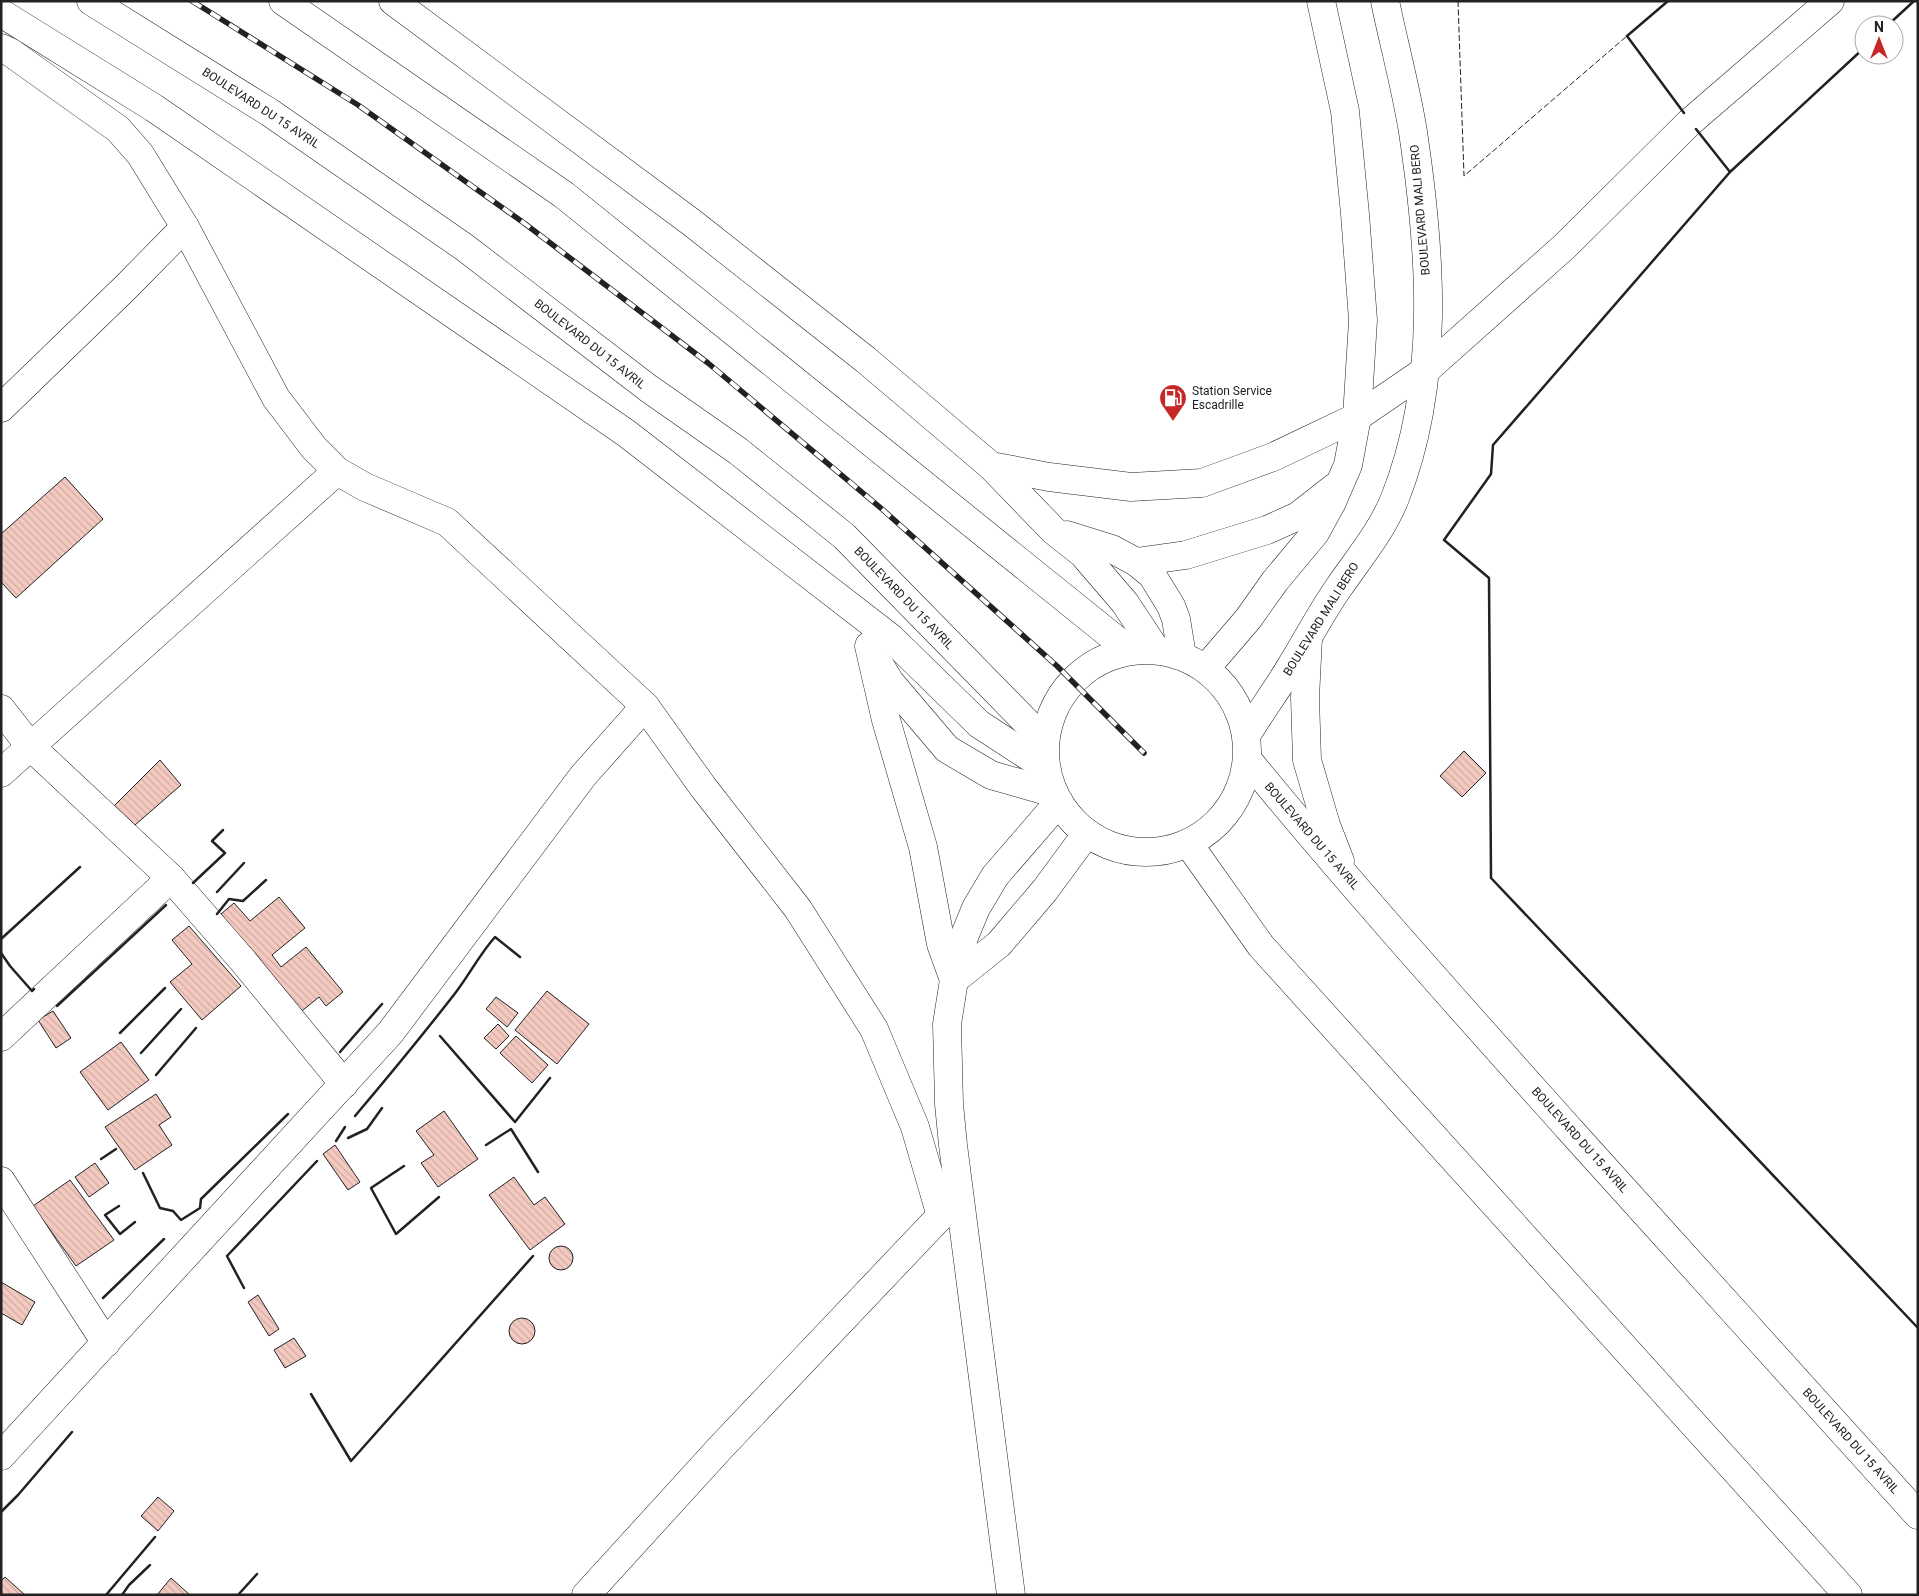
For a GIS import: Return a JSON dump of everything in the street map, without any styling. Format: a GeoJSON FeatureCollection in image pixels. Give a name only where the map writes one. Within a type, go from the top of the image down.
{"type":"FeatureCollection","features":[{"type":"Feature","properties":{"kind":"main road","name":"BOULEVARD DU 15 AVRIL"},"geometry":{"type":"LineString","coordinates":[[91,1],[269,112],[464,246],[648,388],[738,450],[844,536],[1045,754]]}},
{"type":"Feature","properties":{"kind":"main road"},"geometry":{"type":"LineString","coordinates":[[283,1],[564,195],[1129,650]]}},
{"type":"Feature","properties":{"kind":"main road"},"geometry":{"type":"LineString","coordinates":[[393,1],[692,222],[866,360],[991,466],[1054,531],[1083,554],[1169,653]]}},
{"type":"Feature","properties":{"kind":"main road"},"geometry":{"type":"LineString","coordinates":[[1206,668],[1315,533],[1348,465],[1357,417],[1363,320],[1355,214],[1345,111],[1321,1]]}},
{"type":"Feature","properties":{"kind":"main road","name":"BOULEVARD MALI BERO"},"geometry":{"type":"LineString","coordinates":[[1247,747],[1338,588],[1373,540],[1395,498],[1415,435],[1426,370],[1428,318],[1426,247],[1413,131],[1385,1]]}},
{"type":"Feature","properties":{"kind":"main road"},"geometry":{"type":"LineString","coordinates":[[991,466],[1050,478],[1131,487],[1202,483],[1274,457],[1357,417],[1426,370],[1565,246],[1690,122],[1830,1]]}},
{"type":"Feature","properties":{"kind":"main road"},"geometry":{"type":"LineString","coordinates":[[1,13],[154,108],[626,433],[891,638],[979,724],[1045,754]]}},
{"type":"Feature","properties":{"kind":"main road"},"geometry":{"type":"LineString","coordinates":[[4,53],[118,129],[140,154],[185,227],[276,398],[314,448],[337,471],[365,487],[446,522],[645,706],[703,787],[798,909],[874,1029],[916,1128],[940,1216]]}},
{"type":"Feature","properties":{"kind":"main road"},"geometry":{"type":"LineString","coordinates":[[1,408],[185,227]]}},
{"type":"Feature","properties":{"kind":"main road"},"geometry":{"type":"LineString","coordinates":[[1,773],[337,471]]}},
{"type":"Feature","properties":{"kind":"main road"},"geometry":{"type":"LineString","coordinates":[[1136,562],[1186,555],[1267,530],[1298,516],[1340,483]]}},
{"type":"Feature","properties":{"kind":"main road"},"geometry":{"type":"LineString","coordinates":[[1054,531],[1112,549],[1136,562],[1152,575],[1176,618],[1169,653]]}},
{"type":"Feature","properties":{"kind":"main road"},"geometry":{"type":"LineString","coordinates":[[855,610],[870,646],[890,682],[947,748],[991,775],[1056,798]]}},
{"type":"Feature","properties":{"kind":"main road"},"geometry":{"type":"LineString","coordinates":[[1308,638],[1305,698],[1307,760],[1326,825],[1345,874]]}},
{"type":"Feature","properties":{"kind":"main road"},"geometry":{"type":"LineString","coordinates":[[870,646],[886,720],[923,847],[941,944],[954,980]]}},
{"type":"Feature","properties":{"kind":"main road"},"geometry":{"type":"LineString","coordinates":[[1129,650],[1169,653],[1206,668],[1225,686],[1239,708],[1247,747],[1242,787],[1230,809],[1211,829],[1188,843],[1163,851],[1136,852],[1110,845],[1087,833],[1067,815],[1056,798],[1045,754],[1051,715],[1063,692],[1081,672],[1104,658],[1129,650]]}},
{"type":"Feature","properties":{"kind":"main road"},"geometry":{"type":"LineString","coordinates":[[1,1456],[390,1033],[583,776],[645,706]]}},
{"type":"Feature","properties":{"kind":"main road"},"geometry":{"type":"LineString","coordinates":[[1,709],[30,746],[171,878],[244,962],[344,1084]]}},
{"type":"Feature","properties":{"kind":"main road","name":"BOULEVARD DU 15 AVRIL"},"geometry":{"type":"LineString","coordinates":[[1247,747],[1317,845],[1345,874],[1428,972],[1918,1515]]}},
{"type":"Feature","properties":{"kind":"main road"},"geometry":{"type":"LineString","coordinates":[[1011,1595],[949,1104],[947,1024],[954,980],[964,937],[976,908],[995,876],[1056,798]]}},
{"type":"Feature","properties":{"kind":"main road"},"geometry":{"type":"LineString","coordinates":[[954,980],[999,944],[1045,890],[1087,833]]}},
{"type":"Feature","properties":{"kind":"main road"},"geometry":{"type":"LineString","coordinates":[[1188,843],[1261,946],[1848,1595]]}},
{"type":"Feature","properties":{"kind":"main road"},"geometry":{"type":"LineString","coordinates":[[1,1037],[171,878]]}},
{"type":"Feature","properties":{"kind":"main road"},"geometry":{"type":"LineString","coordinates":[[1,1181],[106,1343]]}},
{"type":"Feature","properties":{"kind":"main road"},"geometry":{"type":"LineString","coordinates":[[586,1595],[722,1446],[961,1194]]}},
{"type":"Feature","properties":{"kind":"building"},"geometry":{"type":"Polygon","coordinates":[[[65,477],[103,519],[16,598],[1,582],[1,534],[65,477]]]}},
{"type":"Feature","properties":{"kind":"building"},"geometry":{"type":"Polygon","coordinates":[[[1464,751],[1486,773],[1462,797],[1440,776],[1464,751]]]}},
{"type":"Feature","properties":{"kind":"building"},"geometry":{"type":"Polygon","coordinates":[[[160,760],[181,785],[135,825],[114,806],[160,760]]]}},
{"type":"Feature","properties":{"kind":"building"},"geometry":{"type":"Polygon","coordinates":[[[279,897],[305,928],[272,955],[281,967],[306,947],[343,992],[326,1006],[319,997],[297,1015],[260,963],[221,914],[234,903],[250,921],[279,897]]]}},
{"type":"Feature","properties":{"kind":"building"},"geometry":{"type":"Polygon","coordinates":[[[189,926],[241,986],[202,1020],[170,982],[192,964],[172,940],[189,926]]]}},
{"type":"Feature","properties":{"kind":"building"},"geometry":{"type":"Polygon","coordinates":[[[547,991],[589,1024],[557,1064],[515,1030],[547,991]]]}},
{"type":"Feature","properties":{"kind":"building"},"geometry":{"type":"Polygon","coordinates":[[[496,997],[518,1013],[507,1027],[486,1009],[496,997]]]}},
{"type":"Feature","properties":{"kind":"building"},"geometry":{"type":"Polygon","coordinates":[[[53,1011],[71,1038],[56,1048],[38,1020],[53,1011]]]}},
{"type":"Feature","properties":{"kind":"building"},"geometry":{"type":"Polygon","coordinates":[[[498,1024],[509,1036],[496,1049],[484,1038],[498,1024]]]}},
{"type":"Feature","properties":{"kind":"building"},"geometry":{"type":"Polygon","coordinates":[[[516,1036],[548,1065],[532,1083],[500,1053],[516,1036]]]}},
{"type":"Feature","properties":{"kind":"building"},"geometry":{"type":"Polygon","coordinates":[[[121,1042],[149,1080],[108,1110],[80,1072],[121,1042]]]}},
{"type":"Feature","properties":{"kind":"building"},"geometry":{"type":"Polygon","coordinates":[[[156,1094],[171,1117],[159,1125],[172,1145],[135,1170],[105,1127],[156,1094]]]}},
{"type":"Feature","properties":{"kind":"building"},"geometry":{"type":"Polygon","coordinates":[[[444,1111],[478,1159],[438,1187],[421,1163],[434,1155],[416,1131],[444,1111]]]}},
{"type":"Feature","properties":{"kind":"building"},"geometry":{"type":"Polygon","coordinates":[[[335,1145],[360,1182],[348,1190],[323,1154],[335,1145]]]}},
{"type":"Feature","properties":{"kind":"building"},"geometry":{"type":"Polygon","coordinates":[[[95,1163],[109,1183],[89,1197],[75,1177],[95,1163]]]}},
{"type":"Feature","properties":{"kind":"building"},"geometry":{"type":"Polygon","coordinates":[[[514,1177],[534,1205],[545,1197],[565,1224],[530,1250],[489,1195],[514,1177]]]}},
{"type":"Feature","properties":{"kind":"building"},"geometry":{"type":"Polygon","coordinates":[[[70,1180],[114,1240],[76,1266],[33,1206],[70,1180]]]}},
{"type":"Feature","properties":{"kind":"building"},"geometry":{"type":"Polygon","coordinates":[[[561,1246],[566,1247],[572,1253],[572,1263],[566,1269],[561,1270],[556,1269],[550,1263],[549,1258],[550,1253],[556,1247],[561,1246]]]}},
{"type":"Feature","properties":{"kind":"building"},"geometry":{"type":"Polygon","coordinates":[[[1,1282],[35,1302],[22,1325],[1,1313],[1,1282]]]}},
{"type":"Feature","properties":{"kind":"building"},"geometry":{"type":"Polygon","coordinates":[[[258,1295],[279,1329],[269,1336],[248,1302],[258,1295]]]}},
{"type":"Feature","properties":{"kind":"building"},"geometry":{"type":"Polygon","coordinates":[[[522,1318],[531,1322],[535,1331],[531,1340],[522,1344],[513,1340],[509,1331],[513,1322],[522,1318]]]}},
{"type":"Feature","properties":{"kind":"building"},"geometry":{"type":"Polygon","coordinates":[[[294,1338],[306,1356],[285,1368],[274,1350],[294,1338]]]}},
{"type":"Feature","properties":{"kind":"building"},"geometry":{"type":"Polygon","coordinates":[[[158,1497],[174,1511],[158,1531],[141,1516],[158,1497]]]}},
{"type":"Feature","properties":{"kind":"building"},"geometry":{"type":"Polygon","coordinates":[[[5,1577],[25,1595],[1,1595],[1,1581],[5,1577]]]}},
{"type":"Feature","properties":{"kind":"building"},"geometry":{"type":"Polygon","coordinates":[[[171,1578],[190,1595],[157,1595],[171,1578]]]}},
{"type":"Feature","properties":{"kind":"railway"},"geometry":{"type":"LineString","coordinates":[[192,1],[358,105],[524,223],[708,363],[882,509],[1057,666],[1144,753]]}},
{"type":"Feature","properties":{"kind":"fence"},"geometry":{"type":"LineString","coordinates":[[1458,1],[1464,176],[1627,36]]}},
{"type":"Feature","properties":{"kind":"wall"},"geometry":{"type":"LineString","coordinates":[[1668,1],[1627,36],[1684,113]]}},
{"type":"Feature","properties":{"kind":"wall"},"geometry":{"type":"LineString","coordinates":[[1899,15],[1914,1]]}},
{"type":"Feature","properties":{"kind":"wall"},"geometry":{"type":"LineString","coordinates":[[1696,129],[1730,172],[1854,57]]}},
{"type":"Feature","properties":{"kind":"wall"},"geometry":{"type":"LineString","coordinates":[[1730,172],[1493,445],[1491,474],[1444,540],[1489,578],[1491,878],[1918,1328]]}},
{"type":"Feature","properties":{"kind":"wall"},"geometry":{"type":"LineString","coordinates":[[193,883],[225,853],[212,841],[223,830]]}},
{"type":"Feature","properties":{"kind":"wall"},"geometry":{"type":"LineString","coordinates":[[217,892],[244,863]]}},
{"type":"Feature","properties":{"kind":"wall"},"geometry":{"type":"LineString","coordinates":[[1,939],[80,867]]}},
{"type":"Feature","properties":{"kind":"wall"},"geometry":{"type":"LineString","coordinates":[[217,914],[229,899],[243,901],[266,880]]}},
{"type":"Feature","properties":{"kind":"wall"},"geometry":{"type":"LineString","coordinates":[[57,1006],[166,905]]}},
{"type":"Feature","properties":{"kind":"wall"},"geometry":{"type":"LineString","coordinates":[[355,1116],[453,996],[495,937],[520,957]]}},
{"type":"Feature","properties":{"kind":"wall"},"geometry":{"type":"LineString","coordinates":[[1,953],[32,991],[34,989]]}},
{"type":"Feature","properties":{"kind":"wall"},"geometry":{"type":"LineString","coordinates":[[120,1033],[165,988]]}},
{"type":"Feature","properties":{"kind":"wall"},"geometry":{"type":"LineString","coordinates":[[340,1052],[382,1004]]}},
{"type":"Feature","properties":{"kind":"wall"},"geometry":{"type":"LineString","coordinates":[[141,1053],[181,1009]]}},
{"type":"Feature","properties":{"kind":"wall"},"geometry":{"type":"LineString","coordinates":[[156,1075],[196,1028]]}},
{"type":"Feature","properties":{"kind":"wall"},"geometry":{"type":"LineString","coordinates":[[440,1036],[515,1122],[550,1078]]}},
{"type":"Feature","properties":{"kind":"wall"},"geometry":{"type":"LineString","coordinates":[[348,1138],[367,1129],[382,1108]]}},
{"type":"Feature","properties":{"kind":"wall"},"geometry":{"type":"LineString","coordinates":[[143,1173],[160,1208],[173,1211],[181,1220],[200,1208],[201,1199],[288,1114]]}},
{"type":"Feature","properties":{"kind":"wall"},"geometry":{"type":"LineString","coordinates":[[336,1141],[345,1127]]}},
{"type":"Feature","properties":{"kind":"wall"},"geometry":{"type":"LineString","coordinates":[[486,1145],[511,1129],[538,1172]]}},
{"type":"Feature","properties":{"kind":"wall"},"geometry":{"type":"LineString","coordinates":[[101,1159],[116,1149]]}},
{"type":"Feature","properties":{"kind":"wall"},"geometry":{"type":"LineString","coordinates":[[244,1288],[227,1256],[317,1161]]}},
{"type":"Feature","properties":{"kind":"wall"},"geometry":{"type":"LineString","coordinates":[[404,1166],[371,1188],[396,1234],[439,1197]]}},
{"type":"Feature","properties":{"kind":"wall"},"geometry":{"type":"LineString","coordinates":[[119,1206],[105,1215],[120,1234],[135,1222]]}},
{"type":"Feature","properties":{"kind":"wall"},"geometry":{"type":"LineString","coordinates":[[103,1298],[164,1239]]}},
{"type":"Feature","properties":{"kind":"wall"},"geometry":{"type":"LineString","coordinates":[[311,1394],[351,1461],[533,1256]]}},
{"type":"Feature","properties":{"kind":"wall"},"geometry":{"type":"LineString","coordinates":[[1,1512],[72,1432]]}},
{"type":"Feature","properties":{"kind":"wall"},"geometry":{"type":"LineString","coordinates":[[106,1595],[155,1537]]}},
{"type":"Feature","properties":{"kind":"wall"},"geometry":{"type":"LineString","coordinates":[[122,1595],[129,1585],[150,1565]]}},
{"type":"Feature","properties":{"kind":"wall"},"geometry":{"type":"LineString","coordinates":[[238,1595],[257,1574]]}},
{"type":"Feature","properties":{"kind":"place","name":"Station Service Escadrille"},"geometry":{"type":"Point","coordinates":[1173,422]}}]}
